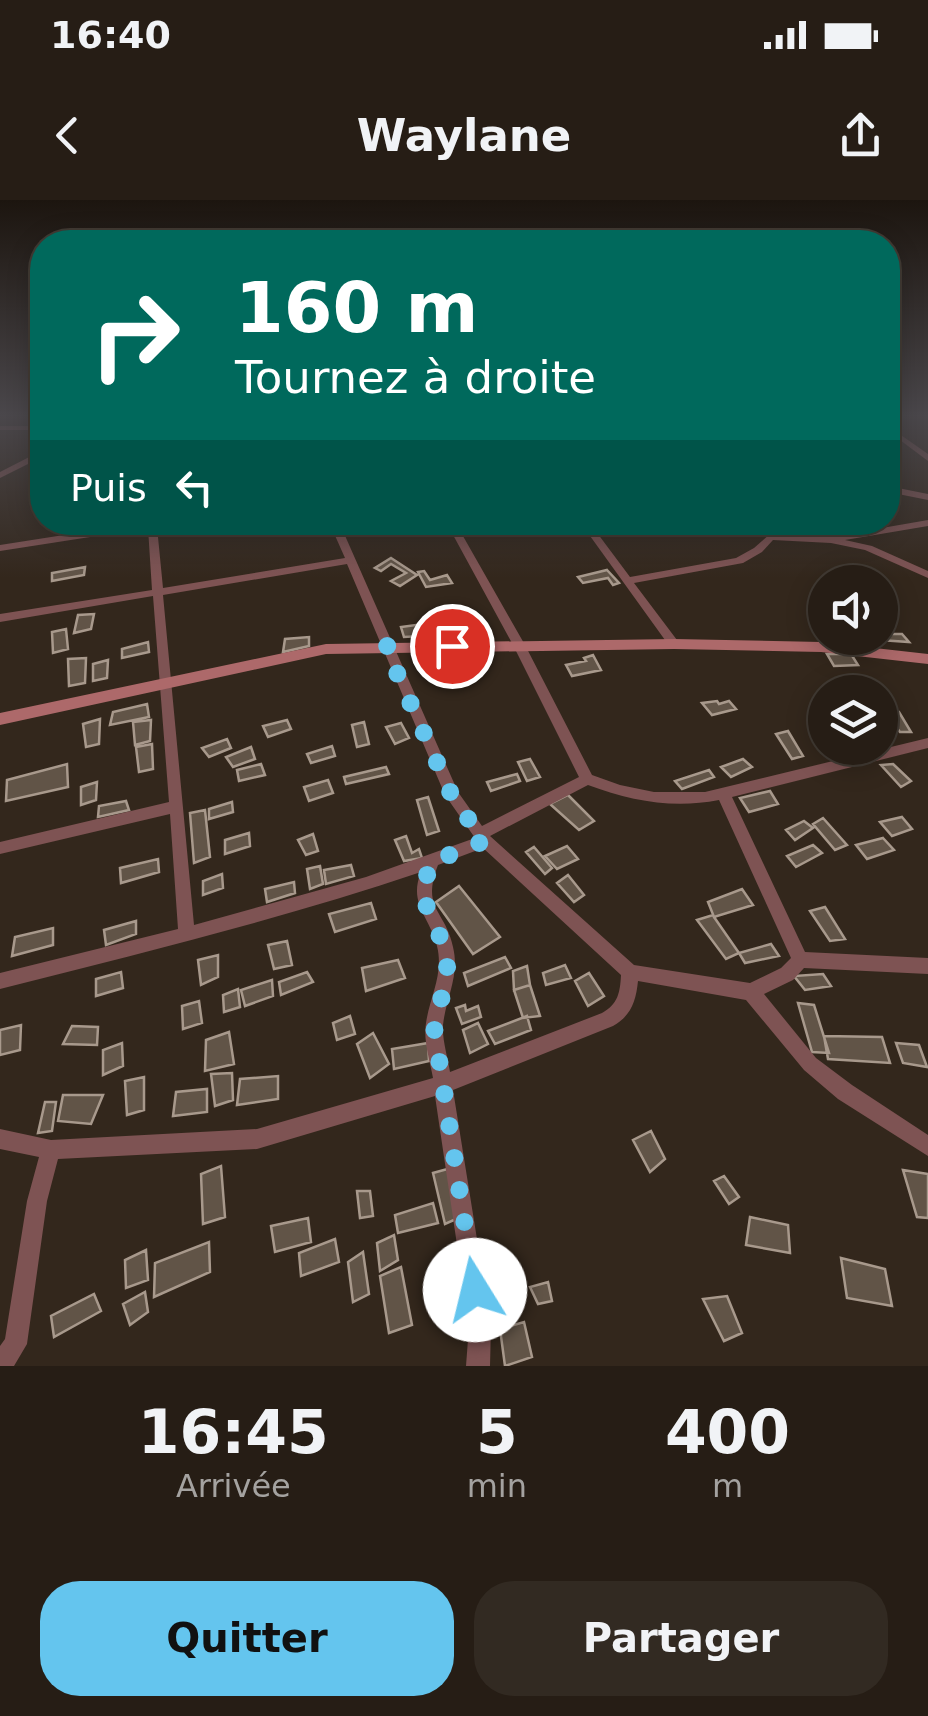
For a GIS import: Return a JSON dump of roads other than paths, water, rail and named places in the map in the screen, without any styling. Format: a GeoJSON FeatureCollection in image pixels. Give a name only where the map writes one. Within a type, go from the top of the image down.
{"type":"FeatureCollection","features":[{"type":"Feature","properties":{"kind":"main road"},"geometry":{"type":"LineString","coordinates":[[0,720],[326,649],[674,644],[821,647],[928,659]]}},
{"type":"Feature","properties":{"kind":"street"},"geometry":{"type":"LineString","coordinates":[[900,491],[928,497]]}},
{"type":"Feature","properties":{"kind":"street"},"geometry":{"type":"LineString","coordinates":[[900,528],[928,523]]}},
{"type":"Feature","properties":{"kind":"street"},"geometry":{"type":"LineString","coordinates":[[0,548],[82,535]]}},
{"type":"Feature","properties":{"kind":"street"},"geometry":{"type":"LineString","coordinates":[[153,535],[187,936]]}},
{"type":"Feature","properties":{"kind":"street"},"geometry":{"type":"LineString","coordinates":[[339,535],[452,796],[482,838],[630,972],[752,992],[787,974],[800,960],[928,966]]}},
{"type":"Feature","properties":{"kind":"street"},"geometry":{"type":"LineString","coordinates":[[457,535],[520,645],[587,779]]}},
{"type":"Feature","properties":{"kind":"street"},"geometry":{"type":"LineString","coordinates":[[594,535],[674,644]]}},
{"type":"Feature","properties":{"kind":"street"},"geometry":{"type":"LineString","coordinates":[[830,540],[859,535]]}},
{"type":"Feature","properties":{"kind":"street"},"geometry":{"type":"LineString","coordinates":[[628,581],[739,562],[770,537],[830,540],[868,548],[928,575]]}},
{"type":"Feature","properties":{"kind":"street"},"geometry":{"type":"LineString","coordinates":[[0,618],[348,560]]}},
{"type":"Feature","properties":{"kind":"street"},"geometry":{"type":"LineString","coordinates":[[0,981],[187,936],[432,862],[587,779],[649,798],[676,800],[723,794],[928,743]]}},
{"type":"Feature","properties":{"kind":"street"},"geometry":{"type":"LineString","coordinates":[[723,794],[800,960]]}},
{"type":"Feature","properties":{"kind":"street"},"geometry":{"type":"LineString","coordinates":[[0,848],[177,806]]}},
{"type":"Feature","properties":{"kind":"street"},"geometry":{"type":"LineString","coordinates":[[432,862],[423,886],[424,900],[444,946],[448,973],[434,1027],[480,1326],[478,1366]]}},
{"type":"Feature","properties":{"kind":"street"},"geometry":{"type":"LineString","coordinates":[[0,1139],[51,1150],[258,1139],[442,1085],[620,1014],[628,1001],[630,972]]}},
{"type":"Feature","properties":{"kind":"street"},"geometry":{"type":"LineString","coordinates":[[752,992],[810,1064],[928,1146]]}},
{"type":"Feature","properties":{"kind":"street"},"geometry":{"type":"LineString","coordinates":[[0,1365],[16,1344],[37,1201],[51,1150]]}}]}
